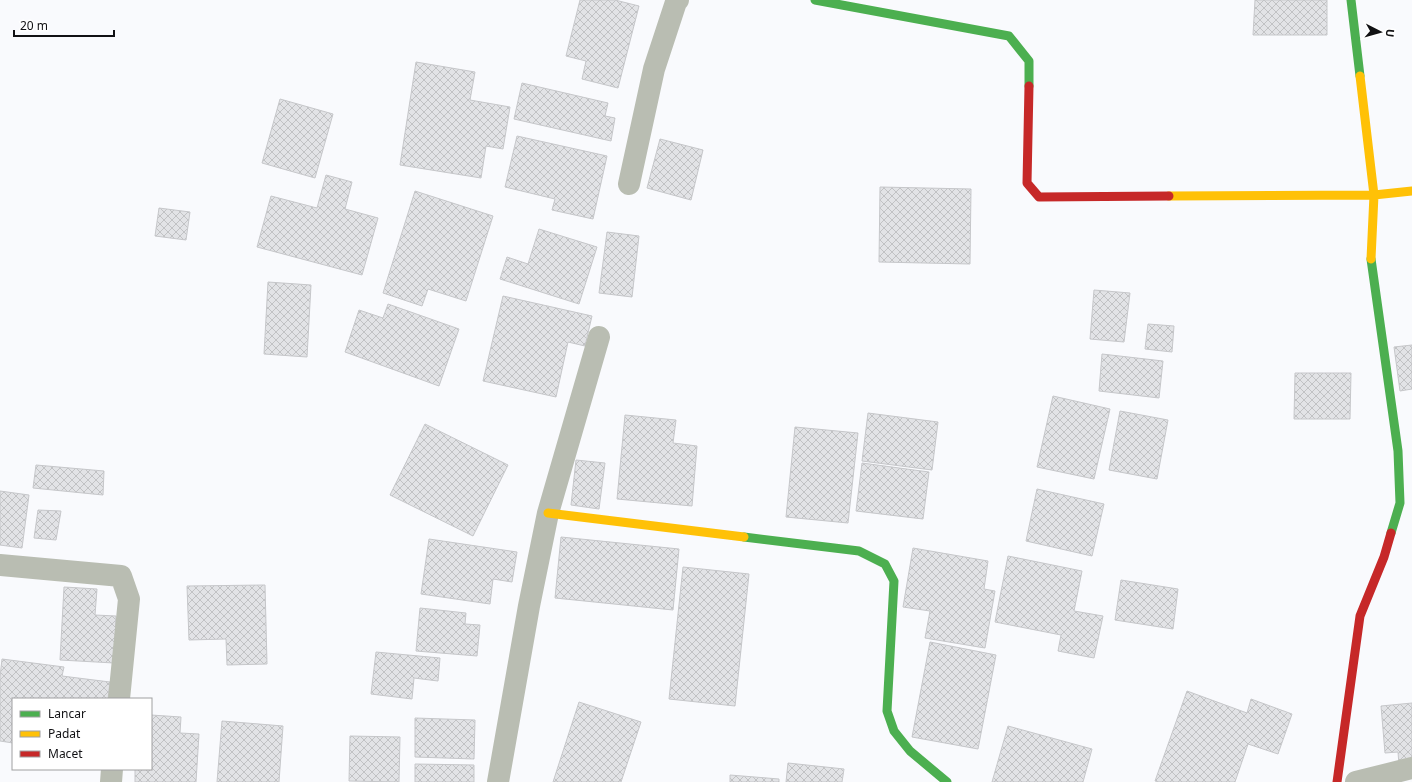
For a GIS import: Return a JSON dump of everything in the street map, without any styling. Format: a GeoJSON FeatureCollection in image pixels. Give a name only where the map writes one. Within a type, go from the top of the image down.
{"type":"FeatureCollection","features":[{"type":"Feature","properties":{"kind":"street"},"geometry":{"type":"LineString","coordinates":[[629,184],[654,70],[676,2],[678,0]]}},
{"type":"Feature","properties":{"kind":"street"},"geometry":{"type":"LineString","coordinates":[[815,0],[1009,36],[1029,61],[1027,183],[1039,197],[1374,195],[1412,191]]}},
{"type":"Feature","properties":{"kind":"street"},"geometry":{"type":"LineString","coordinates":[[1337,782],[1360,616],[1384,557],[1400,503],[1398,451],[1371,260],[1374,195],[1351,0]]}},
{"type":"Feature","properties":{"kind":"street"},"geometry":{"type":"LineString","coordinates":[[498,782],[529,606],[548,513],[599,337]]}},
{"type":"Feature","properties":{"kind":"street"},"geometry":{"type":"LineString","coordinates":[[548,513],[860,551],[885,564],[894,581],[886,711],[894,731],[910,751],[947,782]]}},
{"type":"Feature","properties":{"kind":"street"},"geometry":{"type":"LineString","coordinates":[[0,566],[121,576],[129,599],[119,698]]}},
{"type":"Feature","properties":{"kind":"street"},"geometry":{"type":"LineString","coordinates":[[1356,782],[1412,768]]}},
{"type":"Feature","properties":{"kind":"street"},"geometry":{"type":"LineString","coordinates":[[111,782],[112,770]]}},
{"type":"Feature","properties":{"kind":"building"},"geometry":{"type":"Polygon","coordinates":[[[580,0],[615,0],[639,6],[618,88],[582,79],[586,61],[566,56],[580,0]]]}},
{"type":"Feature","properties":{"kind":"building"},"geometry":{"type":"Polygon","coordinates":[[[1255,0],[1327,0],[1327,35],[1253,35],[1255,0]]]}},
{"type":"Feature","properties":{"kind":"building"},"geometry":{"type":"Polygon","coordinates":[[[416,62],[475,72],[470,100],[510,107],[503,149],[486,146],[481,178],[400,165],[416,62]]]}},
{"type":"Feature","properties":{"kind":"building"},"geometry":{"type":"Polygon","coordinates":[[[522,83],[608,103],[605,116],[615,118],[611,141],[514,119],[522,83]]]}},
{"type":"Feature","properties":{"kind":"building"},"geometry":{"type":"Polygon","coordinates":[[[280,99],[333,114],[315,178],[262,163],[280,99]]]}},
{"type":"Feature","properties":{"kind":"building"},"geometry":{"type":"Polygon","coordinates":[[[517,136],[607,156],[593,219],[552,210],[555,199],[505,187],[517,136]]]}},
{"type":"Feature","properties":{"kind":"building"},"geometry":{"type":"Polygon","coordinates":[[[660,139],[703,150],[691,200],[647,188],[660,139]]]}},
{"type":"Feature","properties":{"kind":"building"},"geometry":{"type":"Polygon","coordinates":[[[326,175],[352,182],[345,209],[378,218],[362,275],[257,247],[271,196],[317,208],[326,175]]]}},
{"type":"Feature","properties":{"kind":"building"},"geometry":{"type":"Polygon","coordinates":[[[880,187],[971,189],[970,264],[879,262],[880,187]]]}},
{"type":"Feature","properties":{"kind":"building"},"geometry":{"type":"Polygon","coordinates":[[[415,191],[493,216],[466,301],[428,289],[422,306],[383,293],[415,191]]]}},
{"type":"Feature","properties":{"kind":"building"},"geometry":{"type":"Polygon","coordinates":[[[159,208],[190,212],[186,240],[155,236],[159,208]]]}},
{"type":"Feature","properties":{"kind":"building"},"geometry":{"type":"Polygon","coordinates":[[[539,229],[597,247],[579,304],[500,279],[507,257],[528,264],[539,229]]]}},
{"type":"Feature","properties":{"kind":"building"},"geometry":{"type":"Polygon","coordinates":[[[607,232],[639,236],[632,297],[599,293],[607,232]]]}},
{"type":"Feature","properties":{"kind":"building"},"geometry":{"type":"Polygon","coordinates":[[[268,282],[311,285],[307,357],[264,354],[268,282]]]}},
{"type":"Feature","properties":{"kind":"building"},"geometry":{"type":"Polygon","coordinates":[[[1094,290],[1130,293],[1124,342],[1090,339],[1094,290]]]}},
{"type":"Feature","properties":{"kind":"building"},"geometry":{"type":"Polygon","coordinates":[[[503,296],[592,316],[585,346],[568,342],[556,397],[483,381],[503,296]]]}},
{"type":"Feature","properties":{"kind":"building"},"geometry":{"type":"Polygon","coordinates":[[[388,304],[459,329],[439,386],[345,352],[359,310],[383,318],[388,304]]]}},
{"type":"Feature","properties":{"kind":"building"},"geometry":{"type":"Polygon","coordinates":[[[1148,324],[1174,326],[1172,352],[1145,349],[1148,324]]]}},
{"type":"Feature","properties":{"kind":"building"},"geometry":{"type":"Polygon","coordinates":[[[1412,345],[1412,389],[1400,391],[1394,347],[1412,345]]]}},
{"type":"Feature","properties":{"kind":"building"},"geometry":{"type":"Polygon","coordinates":[[[1102,354],[1163,361],[1159,398],[1099,391],[1102,354]]]}},
{"type":"Feature","properties":{"kind":"building"},"geometry":{"type":"Polygon","coordinates":[[[1295,373],[1351,373],[1350,419],[1294,419],[1295,373]]]}},
{"type":"Feature","properties":{"kind":"building"},"geometry":{"type":"Polygon","coordinates":[[[1053,396],[1110,409],[1094,479],[1037,467],[1053,396]]]}},
{"type":"Feature","properties":{"kind":"building"},"geometry":{"type":"Polygon","coordinates":[[[1120,411],[1168,420],[1157,479],[1109,470],[1120,411]]]}},
{"type":"Feature","properties":{"kind":"building"},"geometry":{"type":"Polygon","coordinates":[[[868,413],[938,422],[932,470],[862,461],[868,413]]]}},
{"type":"Feature","properties":{"kind":"building"},"geometry":{"type":"Polygon","coordinates":[[[625,415],[676,420],[673,443],[697,446],[692,506],[617,499],[625,415]]]}},
{"type":"Feature","properties":{"kind":"building"},"geometry":{"type":"Polygon","coordinates":[[[425,424],[508,465],[473,536],[390,495],[425,424]]]}},
{"type":"Feature","properties":{"kind":"building"},"geometry":{"type":"Polygon","coordinates":[[[795,427],[858,433],[848,523],[786,517],[795,427]]]}},
{"type":"Feature","properties":{"kind":"building"},"geometry":{"type":"Polygon","coordinates":[[[576,460],[605,463],[599,509],[571,505],[576,460]]]}},
{"type":"Feature","properties":{"kind":"building"},"geometry":{"type":"Polygon","coordinates":[[[862,463],[929,472],[923,519],[856,511],[862,463]]]}},
{"type":"Feature","properties":{"kind":"building"},"geometry":{"type":"Polygon","coordinates":[[[36,465],[104,471],[103,495],[33,488],[36,465]]]}},
{"type":"Feature","properties":{"kind":"building"},"geometry":{"type":"Polygon","coordinates":[[[1037,489],[1104,504],[1092,556],[1026,541],[1037,489]]]}},
{"type":"Feature","properties":{"kind":"building"},"geometry":{"type":"Polygon","coordinates":[[[0,491],[29,495],[22,548],[0,545],[0,491]]]}},
{"type":"Feature","properties":{"kind":"building"},"geometry":{"type":"Polygon","coordinates":[[[38,510],[61,511],[56,540],[34,538],[38,510]]]}},
{"type":"Feature","properties":{"kind":"building"},"geometry":{"type":"Polygon","coordinates":[[[561,537],[679,549],[673,610],[555,598],[561,537]]]}},
{"type":"Feature","properties":{"kind":"building"},"geometry":{"type":"Polygon","coordinates":[[[429,539],[517,552],[512,582],[493,579],[490,604],[421,594],[429,539]]]}},
{"type":"Feature","properties":{"kind":"building"},"geometry":{"type":"Polygon","coordinates":[[[913,548],[988,561],[984,589],[995,591],[985,648],[925,638],[930,611],[903,607],[913,548]]]}},
{"type":"Feature","properties":{"kind":"building"},"geometry":{"type":"Polygon","coordinates":[[[1008,556],[1082,571],[1074,611],[1103,616],[1094,658],[1058,651],[1061,635],[995,622],[1008,556]]]}},
{"type":"Feature","properties":{"kind":"building"},"geometry":{"type":"Polygon","coordinates":[[[683,567],[749,574],[735,706],[669,699],[683,567]]]}},
{"type":"Feature","properties":{"kind":"building"},"geometry":{"type":"Polygon","coordinates":[[[1121,580],[1178,589],[1173,629],[1115,620],[1121,580]]]}},
{"type":"Feature","properties":{"kind":"building"},"geometry":{"type":"Polygon","coordinates":[[[265,585],[267,664],[227,665],[226,639],[189,640],[187,586],[265,585]]]}},
{"type":"Feature","properties":{"kind":"building"},"geometry":{"type":"Polygon","coordinates":[[[64,587],[97,589],[95,615],[116,616],[114,663],[60,660],[64,587]]]}},
{"type":"Feature","properties":{"kind":"building"},"geometry":{"type":"Polygon","coordinates":[[[420,608],[466,613],[465,624],[480,625],[477,656],[416,651],[420,608]]]}},
{"type":"Feature","properties":{"kind":"building"},"geometry":{"type":"Polygon","coordinates":[[[930,642],[996,655],[978,749],[912,737],[930,642]]]}},
{"type":"Feature","properties":{"kind":"building"},"geometry":{"type":"Polygon","coordinates":[[[376,652],[440,658],[438,681],[414,678],[412,699],[371,694],[376,652]]]}},
{"type":"Feature","properties":{"kind":"building"},"geometry":{"type":"Polygon","coordinates":[[[2,659],[64,667],[62,676],[110,682],[108,698],[12,698],[12,743],[0,741],[0,677],[2,659]]]}},
{"type":"Feature","properties":{"kind":"building"},"geometry":{"type":"Polygon","coordinates":[[[1187,691],[1247,713],[1251,699],[1292,714],[1278,754],[1248,744],[1235,782],[1155,781],[1187,691]]]}},
{"type":"Feature","properties":{"kind":"building"},"geometry":{"type":"Polygon","coordinates":[[[579,702],[641,722],[621,782],[553,782],[579,702]]]}},
{"type":"Feature","properties":{"kind":"building"},"geometry":{"type":"Polygon","coordinates":[[[1412,703],[1412,764],[1399,765],[1398,752],[1385,753],[1381,706],[1412,703]]]}},
{"type":"Feature","properties":{"kind":"building"},"geometry":{"type":"Polygon","coordinates":[[[152,715],[181,717],[180,733],[199,734],[196,782],[135,782],[135,770],[152,770],[152,715]]]}},
{"type":"Feature","properties":{"kind":"building"},"geometry":{"type":"Polygon","coordinates":[[[415,718],[475,720],[474,759],[415,757],[415,718]]]}},
{"type":"Feature","properties":{"kind":"building"},"geometry":{"type":"Polygon","coordinates":[[[222,721],[283,726],[279,782],[217,782],[222,721]]]}},
{"type":"Feature","properties":{"kind":"building"},"geometry":{"type":"Polygon","coordinates":[[[1008,726],[1092,749],[1083,782],[992,782],[1008,726]]]}},
{"type":"Feature","properties":{"kind":"building"},"geometry":{"type":"Polygon","coordinates":[[[350,736],[400,737],[399,782],[349,781],[350,736]]]}},
{"type":"Feature","properties":{"kind":"building"},"geometry":{"type":"Polygon","coordinates":[[[788,763],[844,769],[842,782],[786,782],[788,763]]]}},
{"type":"Feature","properties":{"kind":"building"},"geometry":{"type":"Polygon","coordinates":[[[415,764],[474,765],[474,782],[415,782],[415,764]]]}},
{"type":"Feature","properties":{"kind":"building"},"geometry":{"type":"Polygon","coordinates":[[[730,775],[779,779],[779,782],[730,782],[730,775]]]}},
{"type":"Feature","properties":{"kind":"traffic: fast"},"geometry":{"type":"LineString","coordinates":[[815,0],[1009,36],[1029,61],[1029,86]]}},
{"type":"Feature","properties":{"kind":"traffic: fast"},"geometry":{"type":"LineString","coordinates":[[1351,0],[1360,76]]}},
{"type":"Feature","properties":{"kind":"traffic: fast"},"geometry":{"type":"LineString","coordinates":[[1371,259],[1398,451],[1400,503],[1391,533]]}},
{"type":"Feature","properties":{"kind":"traffic: fast"},"geometry":{"type":"LineString","coordinates":[[744,537],[859,551],[885,564],[894,581],[887,711],[894,731],[910,751],[947,782]]}},
{"type":"Feature","properties":{"kind":"traffic: slow"},"geometry":{"type":"LineString","coordinates":[[1360,76],[1374,195],[1371,259]]}},
{"type":"Feature","properties":{"kind":"traffic: slow"},"geometry":{"type":"LineString","coordinates":[[1169,196],[1374,195],[1412,191]]}},
{"type":"Feature","properties":{"kind":"traffic: slow"},"geometry":{"type":"LineString","coordinates":[[548,513],[744,537]]}},
{"type":"Feature","properties":{"kind":"traffic: jam"},"geometry":{"type":"LineString","coordinates":[[1029,86],[1027,183],[1039,197],[1169,196]]}},
{"type":"Feature","properties":{"kind":"traffic: jam"},"geometry":{"type":"LineString","coordinates":[[1337,782],[1360,616],[1384,557],[1391,533]]}}]}
